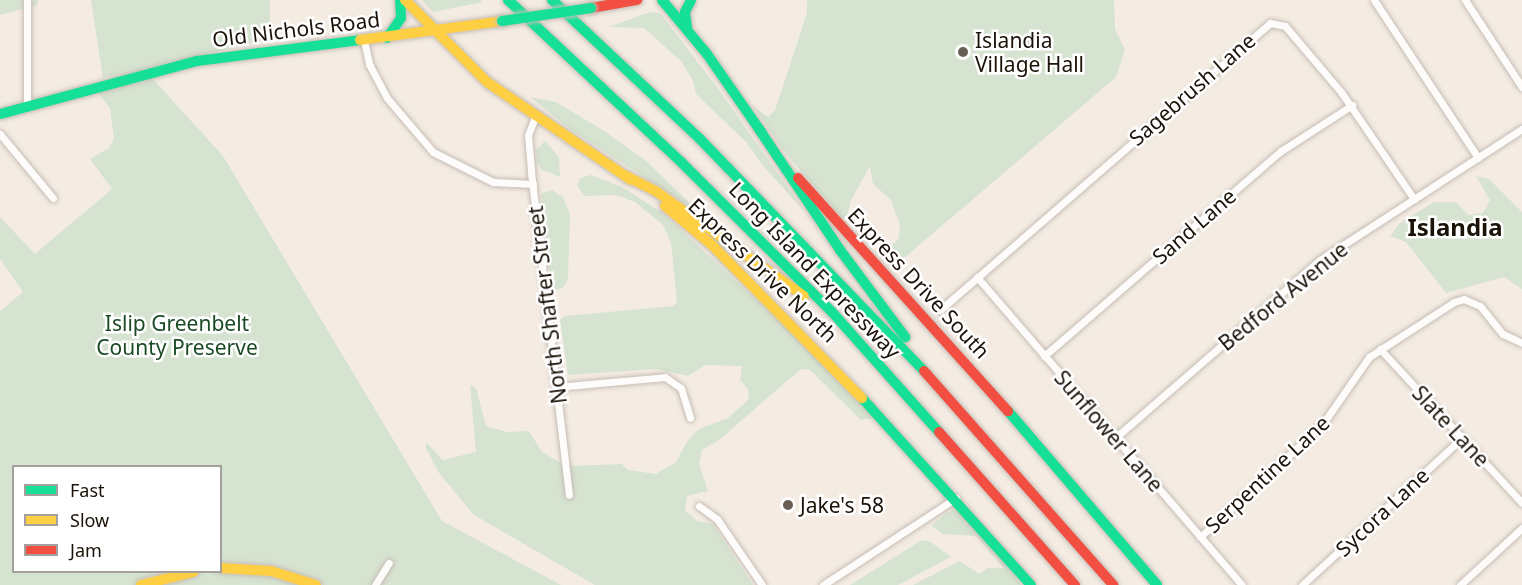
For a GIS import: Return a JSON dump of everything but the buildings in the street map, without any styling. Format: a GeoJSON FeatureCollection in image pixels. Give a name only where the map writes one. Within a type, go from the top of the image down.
{"type":"FeatureCollection","features":[{"type":"Feature","properties":{"kind":"main road"},"geometry":{"type":"LineString","coordinates":[[387,38],[401,18],[399,0]]}},
{"type":"Feature","properties":{"kind":"main road","name":"Express Drive North"},"geometry":{"type":"LineString","coordinates":[[405,0],[471,68],[535,117],[626,176],[695,229],[737,268],[851,384],[956,498],[1031,585]]}},
{"type":"Feature","properties":{"kind":"main road","name":"Long Island Expressway"},"geometry":{"type":"LineString","coordinates":[[508,0],[668,150],[832,312],[1075,585]]}},
{"type":"Feature","properties":{"kind":"main road","name":"Long Island Expressway"},"geometry":{"type":"LineString","coordinates":[[552,0],[733,172],[940,387],[1113,585]]}},
{"type":"Feature","properties":{"kind":"main road","name":"Old Nichols Road"},"geometry":{"type":"LineString","coordinates":[[0,114],[197,61],[387,38],[637,0]]}},
{"type":"Feature","properties":{"kind":"main road","name":"Express Drive South"},"geometry":{"type":"LineString","coordinates":[[662,0],[688,30],[759,129],[825,209],[989,388],[1157,585]]}},
{"type":"Feature","properties":{"kind":"main road"},"geometry":{"type":"LineString","coordinates":[[688,30],[684,12],[691,0]]}},
{"type":"Feature","properties":{"kind":"main road"},"geometry":{"type":"LineString","coordinates":[[759,129],[861,280],[927,363],[940,387]]}},
{"type":"Feature","properties":{"kind":"main road"},"geometry":{"type":"LineString","coordinates":[[626,176],[657,192],[832,312]]}},
{"type":"Feature","properties":{"kind":"main road"},"geometry":{"type":"LineString","coordinates":[[222,568],[271,571],[316,585]]}},
{"type":"Feature","properties":{"kind":"main road"},"geometry":{"type":"LineString","coordinates":[[141,585],[189,573]]}},
{"type":"Feature","properties":{"kind":"street"},"geometry":{"type":"LineString","coordinates":[[27,0],[27,106]]}},
{"type":"Feature","properties":{"kind":"street"},"geometry":{"type":"LineString","coordinates":[[1374,0],[1478,158]]}},
{"type":"Feature","properties":{"kind":"street"},"geometry":{"type":"LineString","coordinates":[[1465,0],[1522,87]]}},
{"type":"Feature","properties":{"kind":"street","name":"Sagebrush Lane"},"geometry":{"type":"LineString","coordinates":[[940,310],[1270,23],[1285,26],[1352,105],[1414,199]]}},
{"type":"Feature","properties":{"kind":"street"},"geometry":{"type":"LineString","coordinates":[[364,40],[369,64],[387,98],[433,152],[493,182],[532,184]]}},
{"type":"Feature","properties":{"kind":"street","name":"Sand Lane"},"geometry":{"type":"LineString","coordinates":[[1044,356],[1281,152],[1352,105]]}},
{"type":"Feature","properties":{"kind":"street","name":"North Shafter Street"},"geometry":{"type":"LineString","coordinates":[[535,117],[528,135],[532,184],[569,495]]}},
{"type":"Feature","properties":{"kind":"street","name":"Bedford Avenue"},"geometry":{"type":"LineString","coordinates":[[1115,438],[1320,260],[1522,129]]}},
{"type":"Feature","properties":{"kind":"street"},"geometry":{"type":"LineString","coordinates":[[0,134],[52,198]]}},
{"type":"Feature","properties":{"kind":"street","name":"Sunflower Lane"},"geometry":{"type":"LineString","coordinates":[[977,277],[1242,585]]}},
{"type":"Feature","properties":{"kind":"street","name":"Serpentine Lane"},"geometry":{"type":"LineString","coordinates":[[1200,537],[1322,425],[1361,365],[1380,349],[1464,299],[1480,306],[1503,334],[1522,343]]}},
{"type":"Feature","properties":{"kind":"street","name":"Slate Lane"},"geometry":{"type":"LineString","coordinates":[[1380,349],[1522,503]]}},
{"type":"Feature","properties":{"kind":"street"},"geometry":{"type":"LineString","coordinates":[[556,387],[665,377],[681,388],[690,418]]}},
{"type":"Feature","properties":{"kind":"street","name":"Sycora Lane"},"geometry":{"type":"LineString","coordinates":[[1302,585],[1462,438]]}},
{"type":"Feature","properties":{"kind":"street"},"geometry":{"type":"LineString","coordinates":[[823,585],[956,498]]}},
{"type":"Feature","properties":{"kind":"street"},"geometry":{"type":"LineString","coordinates":[[699,506],[717,519],[762,585]]}},
{"type":"Feature","properties":{"kind":"street"},"geometry":{"type":"LineString","coordinates":[[1460,585],[1522,528]]}},
{"type":"Feature","properties":{"kind":"street"},"geometry":{"type":"LineString","coordinates":[[375,585],[389,563]]}},
{"type":"Feature","properties":{"kind":"green space"},"geometry":{"type":"Polygon","coordinates":[[[0,0],[38,0],[37,5],[0,15],[0,0]]]}},
{"type":"Feature","properties":{"kind":"green space","name":"Islip Greenbelt County Preserve"},"geometry":{"type":"Polygon","coordinates":[[[91,0],[270,0],[270,39],[144,69],[223,156],[442,521],[561,585],[0,585],[0,311],[23,292],[0,259],[0,217],[35,254],[112,189],[90,159],[109,148],[114,138],[110,108],[92,85],[121,74],[103,78],[91,0]]]}},
{"type":"Feature","properties":{"kind":"green space"},"geometry":{"type":"Polygon","coordinates":[[[422,0],[480,0],[483,2],[433,12],[422,0]]]}},
{"type":"Feature","properties":{"kind":"green space"},"geometry":{"type":"Polygon","coordinates":[[[807,0],[1114,0],[1115,29],[1125,50],[1116,77],[903,259],[886,251],[899,238],[900,225],[891,200],[873,184],[870,166],[850,202],[847,220],[842,218],[782,149],[753,106],[768,117],[775,110],[807,13],[807,0]]]}},
{"type":"Feature","properties":{"kind":"green space"},"geometry":{"type":"Polygon","coordinates":[[[650,12],[660,13],[716,86],[805,212],[764,167],[747,143],[696,94],[693,81],[681,61],[644,28],[608,27],[650,12]]]}},
{"type":"Feature","properties":{"kind":"green space"},"geometry":{"type":"Polygon","coordinates":[[[530,97],[556,102],[604,131],[646,161],[700,213],[571,130],[530,97]]]}},
{"type":"Feature","properties":{"kind":"green space"},"geometry":{"type":"Polygon","coordinates":[[[545,141],[559,157],[560,177],[542,170],[537,163],[536,150],[545,141]]]}},
{"type":"Feature","properties":{"kind":"green space"},"geometry":{"type":"Polygon","coordinates":[[[591,175],[622,187],[663,213],[808,348],[875,418],[861,420],[810,370],[801,369],[719,440],[702,450],[699,464],[708,491],[687,496],[685,510],[697,521],[713,524],[753,585],[595,585],[474,515],[439,473],[425,446],[427,443],[443,460],[476,452],[470,385],[476,388],[486,426],[507,432],[529,431],[542,452],[566,466],[622,464],[628,470],[656,474],[676,462],[688,440],[699,429],[728,418],[749,399],[748,389],[740,380],[742,366],[705,365],[688,376],[655,369],[568,375],[560,320],[565,316],[674,306],[677,302],[671,243],[663,225],[635,202],[616,195],[584,196],[577,185],[580,178],[591,175]]]}},
{"type":"Feature","properties":{"kind":"green space"},"geometry":{"type":"Polygon","coordinates":[[[1476,176],[1489,179],[1522,212],[1522,289],[1504,277],[1446,293],[1406,242],[1390,236],[1400,223],[1434,202],[1456,202],[1468,215],[1483,213],[1490,200],[1476,176]]]}},
{"type":"Feature","properties":{"kind":"green space"},"geometry":{"type":"Polygon","coordinates":[[[552,190],[563,197],[570,214],[568,279],[563,288],[552,291],[541,194],[552,190]]]}},
{"type":"Feature","properties":{"kind":"green space"},"geometry":{"type":"Polygon","coordinates":[[[961,509],[1021,585],[913,585],[960,561],[979,574],[988,568],[1004,568],[976,536],[942,534],[932,526],[947,512],[961,509]]]}},
{"type":"Feature","properties":{"kind":"green space"},"geometry":{"type":"Polygon","coordinates":[[[922,540],[931,542],[951,557],[898,585],[850,585],[922,540]]]}},
{"type":"Feature","properties":{"kind":"traffic: fast"},"geometry":{"type":"LineString","coordinates":[[387,38],[401,18],[400,0]]}},
{"type":"Feature","properties":{"kind":"traffic: fast"},"geometry":{"type":"LineString","coordinates":[[508,0],[682,163],[832,312],[939,432]]}},
{"type":"Feature","properties":{"kind":"traffic: fast"},"geometry":{"type":"LineString","coordinates":[[552,0],[700,139],[924,371]]}},
{"type":"Feature","properties":{"kind":"traffic: fast"},"geometry":{"type":"LineString","coordinates":[[662,0],[707,54],[762,133]]}},
{"type":"Feature","properties":{"kind":"traffic: fast"},"geometry":{"type":"LineString","coordinates":[[687,27],[685,12],[691,0]]}},
{"type":"Feature","properties":{"kind":"traffic: fast"},"geometry":{"type":"LineString","coordinates":[[502,21],[591,8]]}},
{"type":"Feature","properties":{"kind":"traffic: fast"},"geometry":{"type":"LineString","coordinates":[[0,114],[197,61],[360,40]]}},
{"type":"Feature","properties":{"kind":"traffic: fast"},"geometry":{"type":"LineString","coordinates":[[759,129],[840,250],[905,337]]}},
{"type":"Feature","properties":{"kind":"traffic: fast"},"geometry":{"type":"LineString","coordinates":[[862,398],[1031,585]]}},
{"type":"Feature","properties":{"kind":"traffic: fast"},"geometry":{"type":"LineString","coordinates":[[1008,411],[1157,585]]}},
{"type":"Feature","properties":{"kind":"traffic: slow"},"geometry":{"type":"LineString","coordinates":[[405,0],[487,82],[631,180]]}},
{"type":"Feature","properties":{"kind":"traffic: slow"},"geometry":{"type":"LineString","coordinates":[[360,40],[502,21]]}},
{"type":"Feature","properties":{"kind":"traffic: slow"},"geometry":{"type":"LineString","coordinates":[[626,176],[657,192],[804,296]]}},
{"type":"Feature","properties":{"kind":"traffic: slow"},"geometry":{"type":"LineString","coordinates":[[665,206],[713,246],[862,398]]}},
{"type":"Feature","properties":{"kind":"traffic: slow"},"geometry":{"type":"LineString","coordinates":[[222,568],[271,571],[316,585]]}},
{"type":"Feature","properties":{"kind":"traffic: slow"},"geometry":{"type":"LineString","coordinates":[[141,585],[189,573]]}},
{"type":"Feature","properties":{"kind":"traffic: jam"},"geometry":{"type":"LineString","coordinates":[[591,8],[637,0]]}},
{"type":"Feature","properties":{"kind":"traffic: jam"},"geometry":{"type":"LineString","coordinates":[[798,178],[1008,411]]}},
{"type":"Feature","properties":{"kind":"traffic: jam"},"geometry":{"type":"LineString","coordinates":[[924,371],[1113,585]]}},
{"type":"Feature","properties":{"kind":"traffic: jam"},"geometry":{"type":"LineString","coordinates":[[939,432],[1075,585]]}},
{"type":"Feature","properties":{"kind":"place","name":"Islandia Village Hall"},"geometry":{"type":"Point","coordinates":[963,52]}},
{"type":"Feature","properties":{"kind":"place","name":"Jake's 58"},"geometry":{"type":"Point","coordinates":[788,505]}},
{"type":"Feature","properties":{"kind":"district","name":"Islandia"},"geometry":{"type":"Point","coordinates":[1455,227]}}]}
